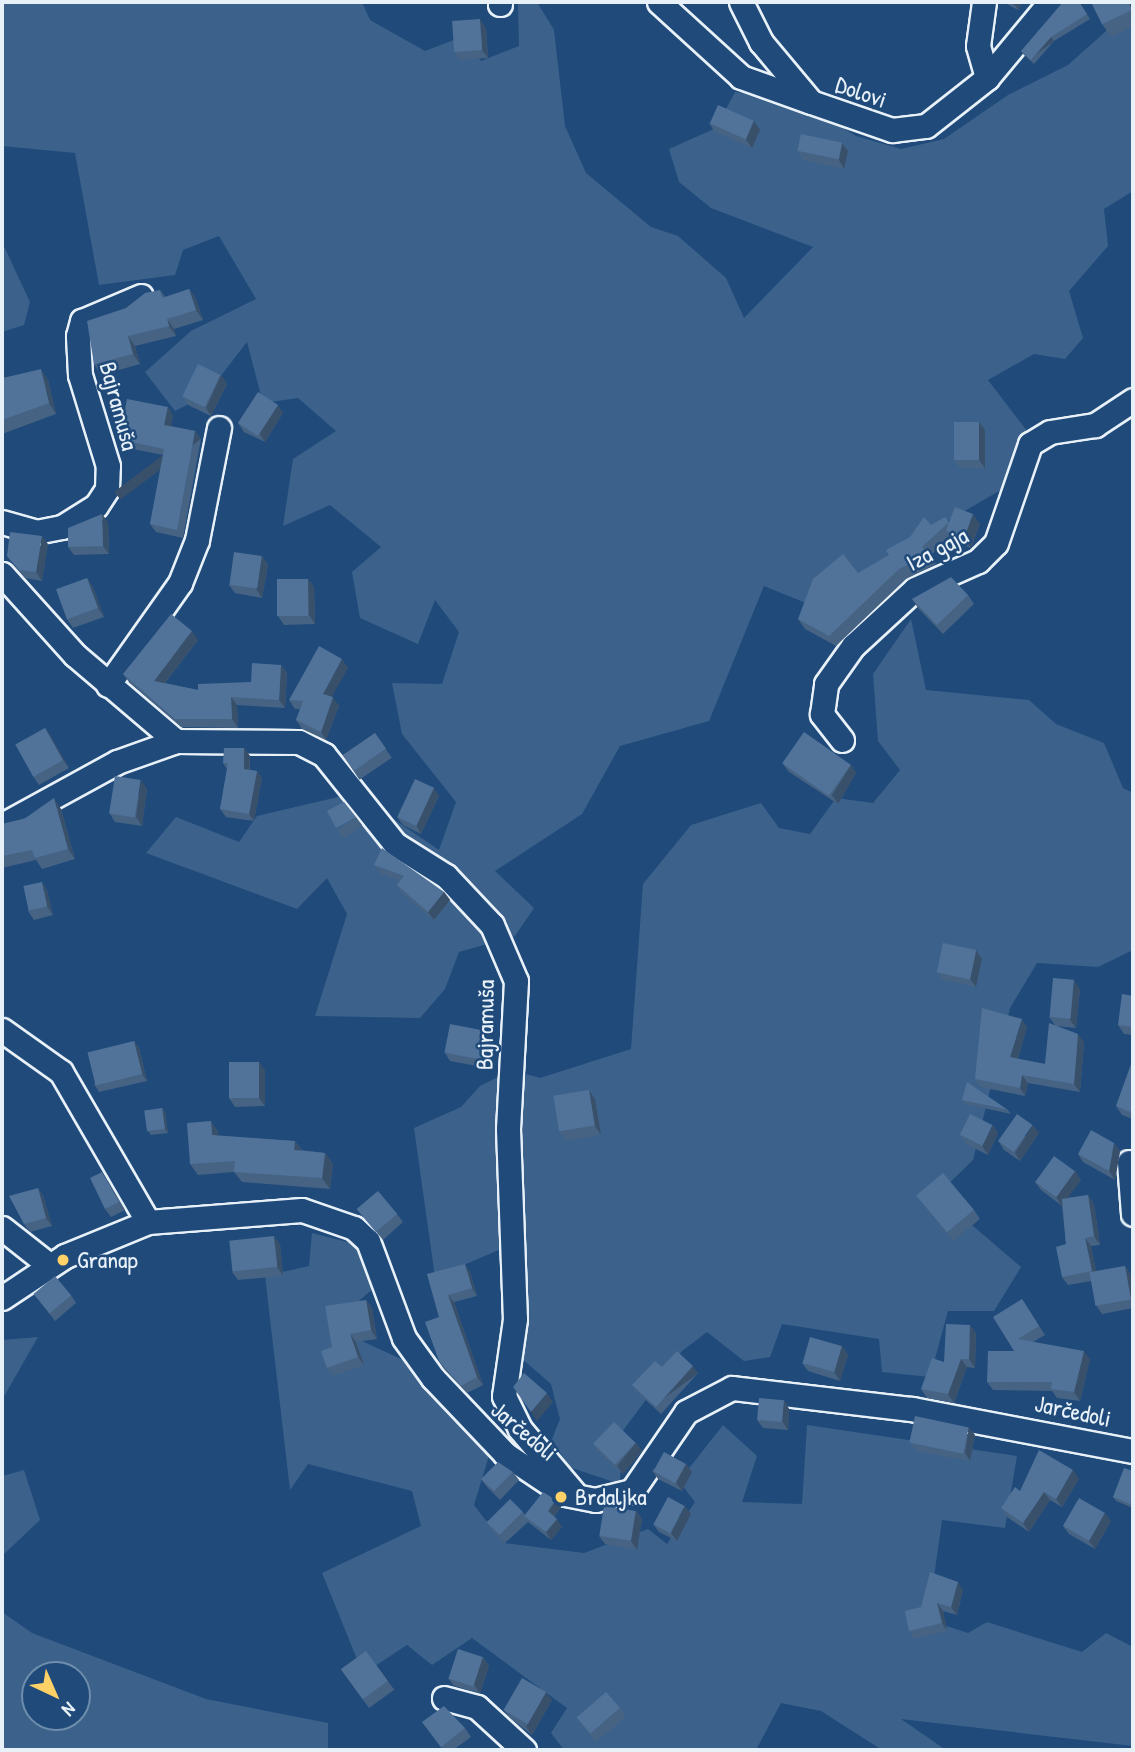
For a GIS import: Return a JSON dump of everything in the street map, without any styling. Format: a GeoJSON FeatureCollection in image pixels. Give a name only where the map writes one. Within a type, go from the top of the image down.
{"type":"FeatureCollection","features":[{"type":"Feature","properties":{"kind":"street"},"geometry":{"type":"LineString","coordinates":[[659,2],[741,77],[811,102]]}},
{"type":"Feature","properties":{"kind":"street","name":"Dolovi"},"geometry":{"type":"LineString","coordinates":[[741,2],[761,41],[811,102],[892,130],[926,126],[987,78],[1050,2]]}},
{"type":"Feature","properties":{"kind":"street"},"geometry":{"type":"LineString","coordinates":[[984,2],[978,46],[987,78]]}},
{"type":"Feature","properties":{"kind":"street"},"geometry":{"type":"LineString","coordinates":[[978,46],[1001,37],[1032,2]]}},
{"type":"Feature","properties":{"kind":"street","name":"Bajramuša"},"geometry":{"type":"LineString","coordinates":[[2,522],[36,532],[62,527],[96,506],[107,489],[108,466],[80,375],[78,336],[82,321],[141,296]]}},
{"type":"Feature","properties":{"kind":"street","name":"Iza gaja"},"geometry":{"type":"LineString","coordinates":[[842,740],[822,713],[826,684],[853,646],[915,589],[978,561],[996,543],[1030,444],[1050,432],[1095,425],[1133,400]]}},
{"type":"Feature","properties":{"kind":"street"},"geometry":{"type":"LineString","coordinates":[[108,685],[180,583],[197,540],[219,428]]}},
{"type":"Feature","properties":{"kind":"street"},"geometry":{"type":"LineString","coordinates":[[2,574],[108,685],[176,741]]}},
{"type":"Feature","properties":{"kind":"street","name":"Bajramuša"},"geometry":{"type":"LineString","coordinates":[[2,825],[117,762],[176,741],[314,747],[395,844],[446,876],[476,904],[504,945],[516,981],[508,1129],[515,1319],[504,1396],[520,1429],[576,1497]]}},
{"type":"Feature","properties":{"kind":"street"},"geometry":{"type":"LineString","coordinates":[[2,1030],[61,1072],[148,1222]]}},
{"type":"Feature","properties":{"kind":"street"},"geometry":{"type":"LineString","coordinates":[[1129,1162],[1133,1214]]}},
{"type":"Feature","properties":{"kind":"street","name":"Jarčedoli"},"geometry":{"type":"LineString","coordinates":[[2,1298],[49,1265],[148,1222],[302,1210],[354,1228],[378,1255],[404,1338],[433,1378],[505,1454],[576,1497],[632,1491],[687,1412],[732,1388],[912,1409],[1133,1451]]}},
{"type":"Feature","properties":{"kind":"street"},"geometry":{"type":"LineString","coordinates":[[2,1228],[49,1265]]}},
{"type":"Feature","properties":{"kind":"street"},"geometry":{"type":"LineString","coordinates":[[444,1698],[477,1707],[524,1750]]}},
{"type":"Feature","properties":{"kind":"shaded area"},"geometry":{"type":"Polygon","coordinates":[[[2,2],[362,2],[370,20],[425,51],[462,37],[481,61],[519,46],[518,2],[537,2],[554,30],[565,126],[586,173],[651,227],[678,236],[726,278],[744,318],[813,247],[711,208],[679,182],[669,149],[716,128],[735,92],[793,97],[856,136],[901,149],[944,139],[1008,95],[1068,65],[1114,24],[1133,24],[1133,191],[1104,209],[1108,246],[1069,291],[1083,338],[1065,359],[1034,354],[988,380],[1027,431],[1006,487],[906,545],[823,610],[764,586],[709,721],[620,746],[582,814],[495,871],[534,908],[515,936],[459,952],[445,989],[420,1018],[315,1016],[347,914],[327,878],[297,909],[146,853],[176,817],[239,842],[257,816],[355,793],[439,850],[456,802],[402,734],[392,683],[442,684],[459,632],[435,600],[418,644],[360,618],[352,572],[381,547],[330,505],[283,526],[293,459],[336,431],[298,398],[263,403],[247,342],[206,395],[175,411],[145,372],[191,331],[256,299],[219,236],[183,250],[175,275],[99,285],[75,153],[2,146],[2,2]]]}},
{"type":"Feature","properties":{"kind":"shaded area"},"geometry":{"type":"Polygon","coordinates":[[[2,242],[30,302],[24,325],[2,332],[2,242]]]}},
{"type":"Feature","properties":{"kind":"shaded area"},"geometry":{"type":"Polygon","coordinates":[[[911,619],[926,690],[1029,700],[1056,724],[1104,743],[1123,788],[1133,793],[1133,950],[1098,967],[1037,963],[1010,1008],[973,1160],[937,1195],[1021,1267],[994,1311],[948,1311],[930,1377],[882,1372],[879,1339],[782,1324],[770,1357],[744,1361],[707,1332],[682,1351],[622,1432],[620,1484],[569,1467],[552,1439],[560,1419],[551,1384],[505,1344],[513,1244],[435,1277],[414,1128],[461,1107],[480,1086],[512,1070],[540,1078],[631,1049],[643,884],[691,825],[761,803],[779,828],[810,834],[836,798],[873,803],[900,770],[878,741],[873,674],[911,619]]]}},
{"type":"Feature","properties":{"kind":"shaded area"},"geometry":{"type":"Polygon","coordinates":[[[312,1233],[355,1244],[376,1286],[352,1307],[362,1341],[414,1365],[491,1449],[474,1505],[503,1543],[584,1553],[648,1529],[667,1544],[695,1502],[679,1481],[723,1425],[757,1456],[742,1502],[802,1504],[807,1425],[1017,1456],[1005,1528],[942,1520],[928,1620],[968,1633],[987,1622],[1082,1652],[1106,1633],[1133,1647],[1133,1746],[901,1719],[946,1750],[882,1750],[821,1711],[781,1703],[756,1750],[564,1750],[551,1733],[567,1708],[472,1638],[432,1665],[407,1645],[363,1674],[322,1573],[421,1526],[412,1491],[308,1464],[290,1490],[265,1276],[309,1266],[312,1233]]]}},
{"type":"Feature","properties":{"kind":"shaded area"},"geometry":{"type":"Polygon","coordinates":[[[38,1337],[2,1400],[2,1340],[38,1337]]]}},
{"type":"Feature","properties":{"kind":"shaded area"},"geometry":{"type":"Polygon","coordinates":[[[24,1470],[40,1520],[2,1556],[2,1476],[24,1470]]]}},
{"type":"Feature","properties":{"kind":"shaded area"},"geometry":{"type":"Polygon","coordinates":[[[2,1612],[32,1633],[206,1699],[328,1723],[328,1750],[2,1750],[2,1612]]]}},
{"type":"Feature","properties":{"kind":"building"},"geometry":{"type":"Polygon","coordinates":[[[1063,2],[1079,2],[1087,14],[1051,37],[1031,60],[1021,51],[1063,2]]]}},
{"type":"Feature","properties":{"kind":"building"},"geometry":{"type":"Polygon","coordinates":[[[1091,2],[1128,2],[1132,10],[1102,24],[1091,2]]]}},
{"type":"Feature","properties":{"kind":"building"},"geometry":{"type":"Polygon","coordinates":[[[480,19],[482,50],[454,52],[452,21],[480,19]]]}},
{"type":"Feature","properties":{"kind":"building"},"geometry":{"type":"Polygon","coordinates":[[[718,105],[754,121],[745,139],[710,123],[718,105]]]}},
{"type":"Feature","properties":{"kind":"building"},"geometry":{"type":"Polygon","coordinates":[[[801,134],[842,143],[839,159],[797,151],[801,134]]]}},
{"type":"Feature","properties":{"kind":"building"},"geometry":{"type":"Polygon","coordinates":[[[189,289],[196,310],[167,319],[169,326],[128,336],[133,354],[94,364],[87,321],[126,308],[145,293],[160,290],[162,298],[189,289]]]}},
{"type":"Feature","properties":{"kind":"building"},"geometry":{"type":"Polygon","coordinates":[[[198,364],[220,375],[205,407],[182,396],[198,364]]]}},
{"type":"Feature","properties":{"kind":"building"},"geometry":{"type":"Polygon","coordinates":[[[41,369],[49,403],[2,420],[2,373],[3,378],[41,369]]]}},
{"type":"Feature","properties":{"kind":"building"},"geometry":{"type":"Polygon","coordinates":[[[258,392],[278,405],[258,436],[238,423],[258,392]]]}},
{"type":"Feature","properties":{"kind":"building"},"geometry":{"type":"Polygon","coordinates":[[[127,399],[168,407],[164,425],[195,431],[177,530],[150,524],[164,449],[127,441],[130,427],[122,425],[127,399]]]}},
{"type":"Feature","properties":{"kind":"building"},"geometry":{"type":"Polygon","coordinates":[[[954,422],[979,422],[979,460],[954,460],[954,422]]]}},
{"type":"Feature","properties":{"kind":"building"},"geometry":{"type":"Polygon","coordinates":[[[955,507],[973,514],[964,538],[946,531],[955,507]]]}},
{"type":"Feature","properties":{"kind":"building"},"geometry":{"type":"Polygon","coordinates":[[[102,514],[103,546],[68,547],[68,528],[102,514]]]}},
{"type":"Feature","properties":{"kind":"building"},"geometry":{"type":"Polygon","coordinates":[[[924,517],[931,525],[945,517],[949,522],[922,547],[929,554],[899,569],[829,636],[798,619],[813,579],[843,554],[858,573],[889,555],[886,550],[910,537],[924,517]]]}},
{"type":"Feature","properties":{"kind":"building"},"geometry":{"type":"Polygon","coordinates":[[[10,532],[42,536],[36,572],[19,570],[7,556],[10,532]]]}},
{"type":"Feature","properties":{"kind":"building"},"geometry":{"type":"Polygon","coordinates":[[[234,552],[262,556],[257,589],[229,585],[234,552]]]}},
{"type":"Feature","properties":{"kind":"building"},"geometry":{"type":"Polygon","coordinates":[[[951,577],[968,595],[937,625],[912,599],[951,577]]]}},
{"type":"Feature","properties":{"kind":"building"},"geometry":{"type":"Polygon","coordinates":[[[87,578],[98,608],[67,619],[56,589],[87,578]]]}},
{"type":"Feature","properties":{"kind":"building"},"geometry":{"type":"Polygon","coordinates":[[[277,579],[308,579],[308,616],[277,616],[277,579]]]}},
{"type":"Feature","properties":{"kind":"building"},"geometry":{"type":"Polygon","coordinates":[[[171,614],[192,631],[154,681],[198,690],[198,684],[251,682],[252,663],[281,665],[279,700],[231,697],[232,719],[175,719],[123,674],[171,614]]]}},
{"type":"Feature","properties":{"kind":"building"},"geometry":{"type":"Polygon","coordinates":[[[319,646],[342,659],[323,694],[333,697],[321,732],[296,720],[303,701],[289,700],[319,646]]]}},
{"type":"Feature","properties":{"kind":"building"},"geometry":{"type":"Polygon","coordinates":[[[45,728],[63,760],[33,777],[15,744],[45,728]]]}},
{"type":"Feature","properties":{"kind":"building"},"geometry":{"type":"Polygon","coordinates":[[[804,732],[851,765],[829,796],[782,763],[804,732]]]}},
{"type":"Feature","properties":{"kind":"building"},"geometry":{"type":"Polygon","coordinates":[[[375,733],[386,749],[354,771],[343,755],[375,733]]]}},
{"type":"Feature","properties":{"kind":"building"},"geometry":{"type":"Polygon","coordinates":[[[224,748],[244,748],[244,769],[257,771],[249,814],[220,809],[228,763],[223,763],[224,748]]]}},
{"type":"Feature","properties":{"kind":"building"},"geometry":{"type":"Polygon","coordinates":[[[115,776],[141,780],[135,818],[109,814],[115,776]]]}},
{"type":"Feature","properties":{"kind":"building"},"geometry":{"type":"Polygon","coordinates":[[[415,779],[434,788],[416,826],[397,817],[415,779]]]}},
{"type":"Feature","properties":{"kind":"building"},"geometry":{"type":"Polygon","coordinates":[[[54,798],[68,849],[35,858],[32,850],[2,856],[2,824],[24,819],[54,798]]]}},
{"type":"Feature","properties":{"kind":"building"},"geometry":{"type":"Polygon","coordinates":[[[344,802],[356,817],[336,828],[327,811],[344,802]]]}},
{"type":"Feature","properties":{"kind":"building"},"geometry":{"type":"Polygon","coordinates":[[[382,848],[444,892],[428,912],[397,885],[404,876],[374,865],[382,848]]]}},
{"type":"Feature","properties":{"kind":"building"},"geometry":{"type":"Polygon","coordinates":[[[42,882],[47,906],[29,910],[23,886],[42,882]]]}},
{"type":"Feature","properties":{"kind":"building"},"geometry":{"type":"Polygon","coordinates":[[[943,943],[976,950],[970,979],[937,972],[943,943]]]}},
{"type":"Feature","properties":{"kind":"building"},"geometry":{"type":"Polygon","coordinates":[[[1053,978],[1074,980],[1071,1019],[1050,1017],[1053,978]]]}},
{"type":"Feature","properties":{"kind":"building"},"geometry":{"type":"Polygon","coordinates":[[[1122,994],[1133,996],[1133,1027],[1118,1025],[1122,994]]]}},
{"type":"Feature","properties":{"kind":"building"},"geometry":{"type":"Polygon","coordinates":[[[982,1008],[1022,1019],[1010,1057],[1045,1064],[1049,1023],[1078,1034],[1074,1084],[1022,1075],[1020,1088],[975,1079],[982,1008]]]}},
{"type":"Feature","properties":{"kind":"building"},"geometry":{"type":"Polygon","coordinates":[[[450,1024],[487,1031],[482,1060],[444,1052],[450,1024]]]}},
{"type":"Feature","properties":{"kind":"building"},"geometry":{"type":"Polygon","coordinates":[[[134,1041],[142,1074],[96,1086],[87,1053],[134,1041]]]}},
{"type":"Feature","properties":{"kind":"building"},"geometry":{"type":"Polygon","coordinates":[[[1133,1059],[1133,1113],[1116,1106],[1133,1059]]]}},
{"type":"Feature","properties":{"kind":"building"},"geometry":{"type":"Polygon","coordinates":[[[229,1062],[259,1062],[259,1098],[229,1098],[229,1062]]]}},
{"type":"Feature","properties":{"kind":"building"},"geometry":{"type":"Polygon","coordinates":[[[967,1082],[1008,1110],[962,1100],[967,1082]]]}},
{"type":"Feature","properties":{"kind":"building"},"geometry":{"type":"Polygon","coordinates":[[[589,1090],[595,1126],[559,1131],[553,1096],[589,1090]]]}},
{"type":"Feature","properties":{"kind":"building"},"geometry":{"type":"Polygon","coordinates":[[[162,1108],[165,1129],[147,1131],[144,1111],[162,1108]]]}},
{"type":"Feature","properties":{"kind":"building"},"geometry":{"type":"Polygon","coordinates":[[[970,1114],[992,1125],[982,1146],[960,1135],[970,1114]]]}},
{"type":"Feature","properties":{"kind":"building"},"geometry":{"type":"Polygon","coordinates":[[[1017,1114],[1033,1125],[1014,1152],[998,1141],[1017,1114]]]}},
{"type":"Feature","properties":{"kind":"building"},"geometry":{"type":"Polygon","coordinates":[[[211,1121],[212,1135],[295,1141],[294,1150],[325,1153],[322,1178],[234,1172],[235,1161],[190,1164],[187,1123],[211,1121]]]}},
{"type":"Feature","properties":{"kind":"building"},"geometry":{"type":"Polygon","coordinates":[[[1091,1130],[1114,1143],[1109,1171],[1078,1154],[1091,1130]]]}},
{"type":"Feature","properties":{"kind":"building"},"geometry":{"type":"Polygon","coordinates":[[[1054,1156],[1075,1171],[1056,1197],[1035,1182],[1054,1156]]]}},
{"type":"Feature","properties":{"kind":"building"},"geometry":{"type":"Polygon","coordinates":[[[102,1172],[119,1202],[105,1209],[90,1178],[102,1172]]]}},
{"type":"Feature","properties":{"kind":"building"},"geometry":{"type":"Polygon","coordinates":[[[943,1173],[974,1210],[947,1232],[916,1195],[943,1173]]]}},
{"type":"Feature","properties":{"kind":"building"},"geometry":{"type":"Polygon","coordinates":[[[38,1188],[46,1218],[24,1224],[9,1196],[38,1188]]]}},
{"type":"Feature","properties":{"kind":"building"},"geometry":{"type":"Polygon","coordinates":[[[378,1191],[397,1214],[376,1232],[357,1209],[378,1191]]]}},
{"type":"Feature","properties":{"kind":"building"},"geometry":{"type":"Polygon","coordinates":[[[1088,1195],[1094,1236],[1085,1238],[1092,1271],[1062,1277],[1056,1247],[1066,1244],[1062,1199],[1088,1195]]]}},
{"type":"Feature","properties":{"kind":"building"},"geometry":{"type":"Polygon","coordinates":[[[274,1236],[277,1267],[232,1272],[229,1241],[274,1236]]]}},
{"type":"Feature","properties":{"kind":"building"},"geometry":{"type":"Polygon","coordinates":[[[465,1264],[472,1288],[448,1295],[477,1377],[461,1386],[439,1361],[425,1322],[439,1317],[427,1274],[465,1264]]]}},
{"type":"Feature","properties":{"kind":"building"},"geometry":{"type":"Polygon","coordinates":[[[1125,1266],[1131,1299],[1095,1306],[1090,1272],[1125,1266]]]}},
{"type":"Feature","properties":{"kind":"building"},"geometry":{"type":"Polygon","coordinates":[[[55,1276],[71,1295],[50,1313],[34,1294],[55,1276]]]}},
{"type":"Feature","properties":{"kind":"building"},"geometry":{"type":"Polygon","coordinates":[[[1022,1299],[1039,1326],[1018,1339],[1084,1351],[1074,1392],[1051,1389],[1052,1382],[987,1382],[988,1351],[1014,1351],[993,1317],[1022,1299]]]}},
{"type":"Feature","properties":{"kind":"building"},"geometry":{"type":"Polygon","coordinates":[[[366,1300],[371,1330],[350,1334],[358,1357],[327,1368],[321,1351],[332,1347],[325,1306],[366,1300]]]}},
{"type":"Feature","properties":{"kind":"building"},"geometry":{"type":"Polygon","coordinates":[[[946,1324],[970,1325],[969,1359],[961,1359],[948,1394],[921,1389],[932,1358],[944,1362],[946,1324]]]}},
{"type":"Feature","properties":{"kind":"building"},"geometry":{"type":"Polygon","coordinates":[[[810,1337],[842,1346],[834,1372],[803,1363],[810,1337]]]}},
{"type":"Feature","properties":{"kind":"building"},"geometry":{"type":"Polygon","coordinates":[[[677,1351],[693,1366],[656,1407],[632,1385],[655,1361],[662,1367],[677,1351]]]}},
{"type":"Feature","properties":{"kind":"building"},"geometry":{"type":"Polygon","coordinates":[[[524,1373],[547,1393],[531,1412],[513,1387],[524,1373]]]}},
{"type":"Feature","properties":{"kind":"building"},"geometry":{"type":"Polygon","coordinates":[[[759,1398],[784,1400],[782,1422],[757,1420],[759,1398]]]}},
{"type":"Feature","properties":{"kind":"building"},"geometry":{"type":"Polygon","coordinates":[[[915,1416],[969,1427],[963,1454],[909,1442],[915,1416]]]}},
{"type":"Feature","properties":{"kind":"building"},"geometry":{"type":"Polygon","coordinates":[[[614,1422],[636,1443],[615,1464],[593,1444],[614,1422]]]}},
{"type":"Feature","properties":{"kind":"building"},"geometry":{"type":"Polygon","coordinates":[[[1039,1450],[1073,1470],[1056,1499],[1044,1492],[1023,1523],[1001,1508],[1015,1487],[1020,1491],[1039,1450]]]}},
{"type":"Feature","properties":{"kind":"building"},"geometry":{"type":"Polygon","coordinates":[[[664,1452],[686,1464],[675,1483],[653,1471],[664,1452]]]}},
{"type":"Feature","properties":{"kind":"building"},"geometry":{"type":"Polygon","coordinates":[[[498,1462],[513,1472],[494,1491],[481,1479],[498,1462]]]}},
{"type":"Feature","properties":{"kind":"building"},"geometry":{"type":"Polygon","coordinates":[[[1124,1468],[1133,1471],[1133,1505],[1113,1497],[1124,1468]]]}},
{"type":"Feature","properties":{"kind":"building"},"geometry":{"type":"Polygon","coordinates":[[[543,1492],[556,1500],[548,1511],[557,1519],[546,1532],[524,1516],[543,1492]]]}},
{"type":"Feature","properties":{"kind":"building"},"geometry":{"type":"Polygon","coordinates":[[[668,1497],[685,1506],[670,1533],[653,1524],[668,1497]]]}},
{"type":"Feature","properties":{"kind":"building"},"geometry":{"type":"Polygon","coordinates":[[[1079,1498],[1105,1513],[1089,1541],[1063,1526],[1079,1498]]]}},
{"type":"Feature","properties":{"kind":"building"},"geometry":{"type":"Polygon","coordinates":[[[510,1499],[523,1512],[499,1535],[487,1522],[510,1499]]]}},
{"type":"Feature","properties":{"kind":"building"},"geometry":{"type":"Polygon","coordinates":[[[604,1506],[636,1511],[631,1541],[599,1536],[604,1506]]]}},
{"type":"Feature","properties":{"kind":"building"},"geometry":{"type":"Polygon","coordinates":[[[930,1572],[958,1582],[951,1607],[937,1603],[942,1623],[909,1631],[905,1611],[921,1607],[930,1572]]]}},
{"type":"Feature","properties":{"kind":"building"},"geometry":{"type":"Polygon","coordinates":[[[458,1649],[483,1657],[473,1687],[448,1678],[458,1649]]]}},
{"type":"Feature","properties":{"kind":"building"},"geometry":{"type":"Polygon","coordinates":[[[366,1651],[388,1681],[363,1699],[341,1669],[366,1651]]]}},
{"type":"Feature","properties":{"kind":"building"},"geometry":{"type":"Polygon","coordinates":[[[522,1678],[546,1692],[528,1724],[504,1710],[522,1678]]]}},
{"type":"Feature","properties":{"kind":"building"},"geometry":{"type":"Polygon","coordinates":[[[606,1692],[620,1708],[590,1733],[577,1718],[606,1692]]]}},
{"type":"Feature","properties":{"kind":"building"},"geometry":{"type":"Polygon","coordinates":[[[444,1706],[465,1728],[441,1747],[422,1722],[444,1706]]]}},
{"type":"Feature","properties":{"kind":"place","name":"Granap"},"geometry":{"type":"Point","coordinates":[63,1260]}},
{"type":"Feature","properties":{"kind":"place","name":"Brdaljka"},"geometry":{"type":"Point","coordinates":[561,1497]}}]}
